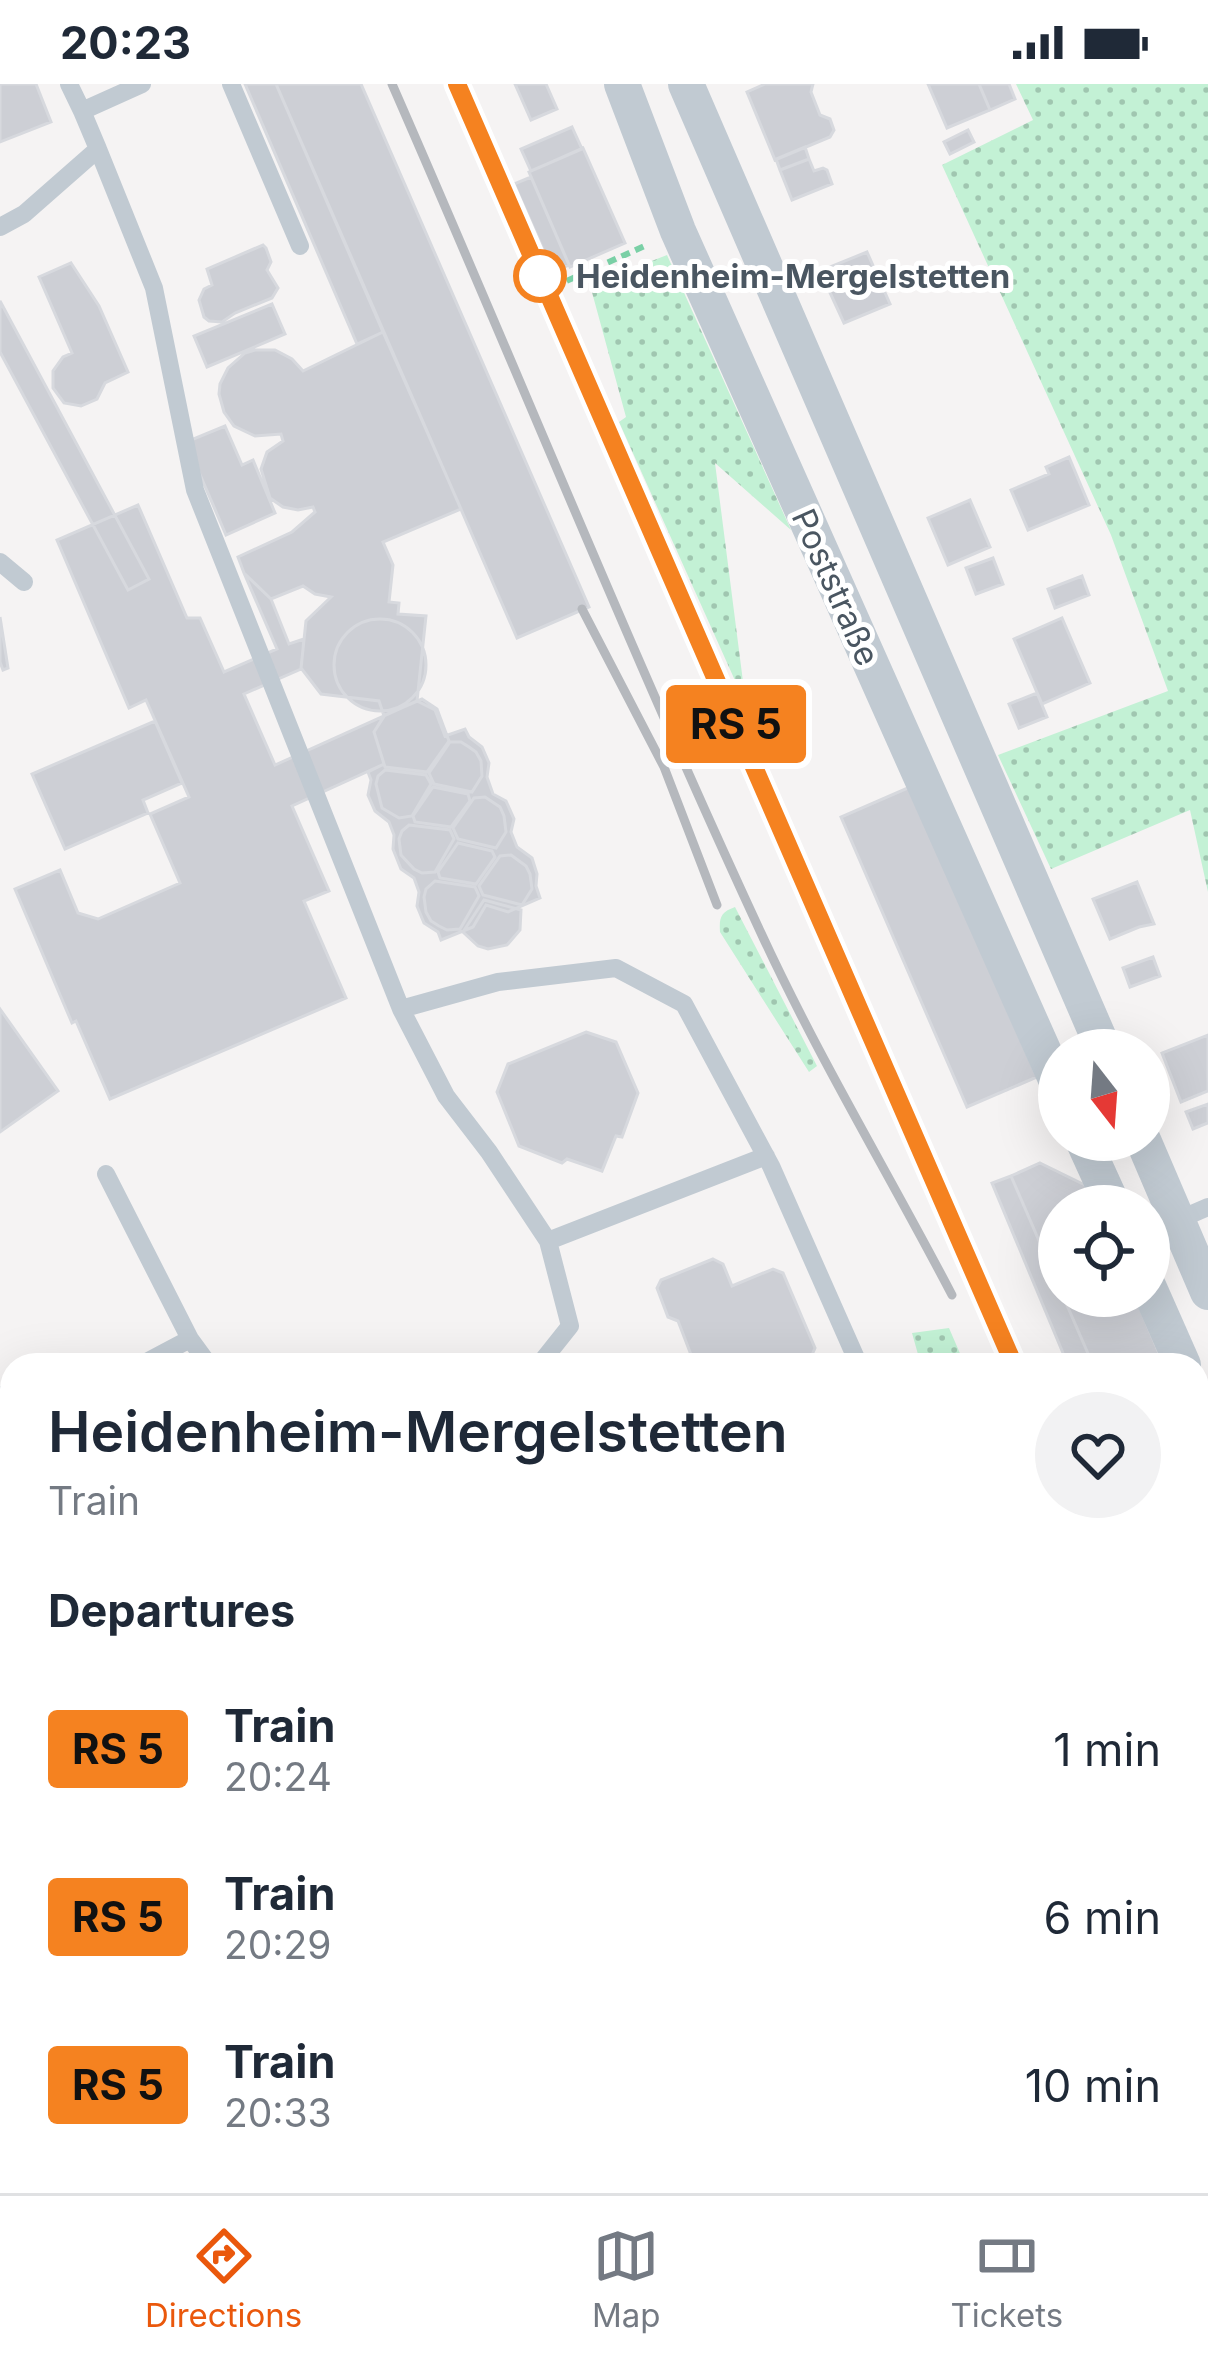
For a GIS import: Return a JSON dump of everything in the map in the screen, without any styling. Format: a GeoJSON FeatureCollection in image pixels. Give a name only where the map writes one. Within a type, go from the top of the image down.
{"type":"FeatureCollection","features":[{"type":"Feature","properties":{"kind":"street","name":"Poststraße"},"geometry":{"type":"LineString","coordinates":[[622,84],[677,231],[1038,1039]]}},
{"type":"Feature","properties":{"kind":"street","name":"Poststraße"},"geometry":{"type":"LineString","coordinates":[[686,84],[1095,1029]]}},
{"type":"Feature","properties":{"kind":"street"},"geometry":{"type":"LineString","coordinates":[[1157,1161],[1193,1214],[1208,1292]]}},
{"type":"Feature","properties":{"kind":"street"},"geometry":{"type":"LineString","coordinates":[[1162,1317],[1179,1353]]}},
{"type":"Feature","properties":{"kind":"lane"},"geometry":{"type":"LineString","coordinates":[[69,84],[154,288],[195,490],[401,1009],[446,1096],[548,1241],[570,1326],[549,1353]]}},
{"type":"Feature","properties":{"kind":"lane"},"geometry":{"type":"LineString","coordinates":[[82,111],[142,84]]}},
{"type":"Feature","properties":{"kind":"lane"},"geometry":{"type":"LineString","coordinates":[[231,84],[300,246]]}},
{"type":"Feature","properties":{"kind":"lane"},"geometry":{"type":"LineString","coordinates":[[0,227],[24,214],[98,149]]}},
{"type":"Feature","properties":{"kind":"lane"},"geometry":{"type":"LineString","coordinates":[[0,562],[23,582]]}},
{"type":"Feature","properties":{"kind":"lane"},"geometry":{"type":"LineString","coordinates":[[401,1009],[498,982],[616,968],[684,1004],[766,1156],[854,1353]]}},
{"type":"Feature","properties":{"kind":"lane"},"geometry":{"type":"LineString","coordinates":[[548,1241],[766,1156]]}},
{"type":"Feature","properties":{"kind":"lane"},"geometry":{"type":"LineString","coordinates":[[106,1174],[200,1353]]}},
{"type":"Feature","properties":{"kind":"lane"},"geometry":{"type":"LineString","coordinates":[[164,1353],[190,1339]]}},
{"type":"Feature","properties":{"kind":"path"},"geometry":{"type":"LineString","coordinates":[[553,287],[677,231]]}},
{"type":"Feature","properties":{"kind":"green space"},"geometry":{"type":"Polygon","coordinates":[[[1016,84],[1208,84],[1208,892],[1190,810],[1051,869],[998,755],[1168,691],[1111,535],[942,165],[1033,120],[1016,84]]]}},
{"type":"Feature","properties":{"kind":"green space"},"geometry":{"type":"Polygon","coordinates":[[[667,255],[791,530],[715,463],[746,705],[619,422],[626,417],[590,285],[667,255]]]}},
{"type":"Feature","properties":{"kind":"green space"},"geometry":{"type":"Polygon","coordinates":[[[735,907],[817,1066],[809,1072],[720,932],[722,916],[735,907]]]}},
{"type":"Feature","properties":{"kind":"green space"},"geometry":{"type":"Polygon","coordinates":[[[949,1328],[960,1353],[918,1353],[912,1333],[949,1328]]]}},
{"type":"Feature","properties":{"kind":"building"},"geometry":{"type":"Polygon","coordinates":[[[0,84],[36,84],[51,122],[0,142],[0,84]]]}},
{"type":"Feature","properties":{"kind":"building"},"geometry":{"type":"Polygon","coordinates":[[[245,84],[276,84],[383,332],[357,344],[245,84]]]}},
{"type":"Feature","properties":{"kind":"building"},"geometry":{"type":"Polygon","coordinates":[[[276,84],[361,84],[589,607],[517,638],[276,84]]]}},
{"type":"Feature","properties":{"kind":"building"},"geometry":{"type":"Polygon","coordinates":[[[515,84],[546,84],[557,109],[531,120],[515,84]]]}},
{"type":"Feature","properties":{"kind":"building"},"geometry":{"type":"Polygon","coordinates":[[[765,84],[813,84],[811,92],[820,115],[830,119],[834,130],[830,137],[775,160],[747,92],[765,84]]]}},
{"type":"Feature","properties":{"kind":"building"},"geometry":{"type":"Polygon","coordinates":[[[928,84],[979,84],[990,110],[947,128],[928,84]]]}},
{"type":"Feature","properties":{"kind":"building"},"geometry":{"type":"Polygon","coordinates":[[[979,84],[1009,84],[1015,99],[990,110],[979,84]]]}},
{"type":"Feature","properties":{"kind":"building"},"geometry":{"type":"Polygon","coordinates":[[[572,127],[582,149],[531,171],[521,149],[572,127]]]}},
{"type":"Feature","properties":{"kind":"building"},"geometry":{"type":"Polygon","coordinates":[[[968,130],[974,142],[950,154],[944,142],[968,130]]]}},
{"type":"Feature","properties":{"kind":"building"},"geometry":{"type":"Polygon","coordinates":[[[805,147],[809,159],[780,170],[776,159],[805,147]]]}},
{"type":"Feature","properties":{"kind":"building"},"geometry":{"type":"Polygon","coordinates":[[[583,148],[625,243],[570,267],[529,172],[583,148]]]}},
{"type":"Feature","properties":{"kind":"building"},"geometry":{"type":"Polygon","coordinates":[[[809,159],[814,171],[827,170],[832,184],[792,200],[780,170],[809,159]]]}},
{"type":"Feature","properties":{"kind":"building"},"geometry":{"type":"Polygon","coordinates":[[[531,177],[569,265],[553,272],[514,184],[531,177]]]}},
{"type":"Feature","properties":{"kind":"building"},"geometry":{"type":"Polygon","coordinates":[[[263,245],[271,262],[267,270],[278,288],[272,298],[222,322],[209,321],[199,300],[212,285],[207,269],[263,245]]]}},
{"type":"Feature","properties":{"kind":"building"},"geometry":{"type":"Polygon","coordinates":[[[867,252],[890,304],[844,323],[820,271],[867,252]]]}},
{"type":"Feature","properties":{"kind":"building"},"geometry":{"type":"Polygon","coordinates":[[[71,263],[99,306],[128,372],[105,383],[97,399],[81,406],[64,403],[53,388],[53,371],[72,353],[39,277],[71,263]]]}},
{"type":"Feature","properties":{"kind":"building"},"geometry":{"type":"Polygon","coordinates":[[[0,301],[149,579],[128,590],[0,352],[0,301]]]}},
{"type":"Feature","properties":{"kind":"building"},"geometry":{"type":"Polygon","coordinates":[[[272,304],[285,334],[207,367],[194,336],[272,304]]]}},
{"type":"Feature","properties":{"kind":"building"},"geometry":{"type":"Polygon","coordinates":[[[383,332],[461,509],[383,542],[393,565],[389,602],[399,603],[398,614],[426,616],[417,701],[384,716],[379,701],[321,694],[301,668],[306,621],[331,597],[303,586],[271,599],[244,573],[238,557],[292,532],[315,512],[313,507],[283,507],[270,498],[261,469],[267,452],[283,441],[281,434],[255,436],[234,426],[219,394],[228,368],[245,353],[275,350],[303,371],[383,332]]]}},
{"type":"Feature","properties":{"kind":"building"},"geometry":{"type":"Polygon","coordinates":[[[225,426],[242,465],[253,460],[275,513],[226,535],[186,442],[225,426]]]}},
{"type":"Feature","properties":{"kind":"building"},"geometry":{"type":"Polygon","coordinates":[[[1069,457],[1089,505],[1028,530],[1011,490],[1049,474],[1046,467],[1069,457]]]}},
{"type":"Feature","properties":{"kind":"building"},"geometry":{"type":"Polygon","coordinates":[[[970,500],[990,547],[948,565],[928,518],[970,500]]]}},
{"type":"Feature","properties":{"kind":"building"},"geometry":{"type":"Polygon","coordinates":[[[138,505],[187,618],[200,618],[224,672],[277,649],[244,573],[271,599],[289,644],[304,639],[301,669],[244,694],[275,765],[384,716],[374,732],[384,764],[292,806],[329,891],[304,901],[346,998],[110,1099],[15,889],[60,870],[78,913],[98,919],[180,883],[150,814],[189,797],[146,700],[129,708],[57,540],[138,505]]]}},
{"type":"Feature","properties":{"kind":"building"},"geometry":{"type":"Polygon","coordinates":[[[993,558],[1003,584],[976,594],[966,568],[993,558]]]}},
{"type":"Feature","properties":{"kind":"building"},"geometry":{"type":"Polygon","coordinates":[[[1082,576],[1089,595],[1055,608],[1048,589],[1082,576]]]}},
{"type":"Feature","properties":{"kind":"building"},"geometry":{"type":"Polygon","coordinates":[[[0,617],[8,668],[3,670],[0,662],[0,617]]]}},
{"type":"Feature","properties":{"kind":"building"},"geometry":{"type":"Polygon","coordinates":[[[1062,618],[1090,683],[1042,704],[1014,639],[1062,618]]]}},
{"type":"Feature","properties":{"kind":"building"},"geometry":{"type":"Polygon","coordinates":[[[380,619],[412,633],[426,665],[412,697],[380,711],[348,697],[334,665],[348,633],[380,619]]]}},
{"type":"Feature","properties":{"kind":"building"},"geometry":{"type":"Polygon","coordinates":[[[1037,693],[1047,717],[1019,728],[1009,704],[1037,693]]]}},
{"type":"Feature","properties":{"kind":"building"},"geometry":{"type":"Polygon","coordinates":[[[422,699],[437,709],[449,741],[427,772],[385,767],[374,732],[385,715],[422,699]]]}},
{"type":"Feature","properties":{"kind":"building"},"geometry":{"type":"Polygon","coordinates":[[[417,701],[435,710],[445,736],[465,729],[482,747],[493,794],[506,801],[517,847],[532,858],[540,898],[508,912],[486,905],[473,927],[441,940],[424,923],[414,878],[401,869],[389,822],[375,811],[368,795],[368,772],[384,764],[374,732],[384,716],[417,701]]]}},
{"type":"Feature","properties":{"kind":"building"},"geometry":{"type":"Polygon","coordinates":[[[155,721],[182,783],[143,800],[148,813],[65,849],[32,774],[155,721]]]}},
{"type":"Feature","properties":{"kind":"building"},"geometry":{"type":"Polygon","coordinates":[[[450,742],[461,742],[481,761],[482,776],[472,792],[434,784],[429,773],[450,742]]]}},
{"type":"Feature","properties":{"kind":"building"},"geometry":{"type":"Polygon","coordinates":[[[385,770],[426,775],[431,784],[412,816],[399,818],[382,808],[376,784],[385,770]]]}},
{"type":"Feature","properties":{"kind":"building"},"geometry":{"type":"Polygon","coordinates":[[[433,787],[468,794],[470,801],[451,827],[415,822],[413,816],[433,787]]]}},
{"type":"Feature","properties":{"kind":"building"},"geometry":{"type":"Polygon","coordinates":[[[910,787],[1037,1077],[967,1107],[841,817],[910,787]]]}},
{"type":"Feature","properties":{"kind":"building"},"geometry":{"type":"Polygon","coordinates":[[[485,797],[504,816],[506,832],[496,848],[458,839],[453,828],[474,798],[485,797]]]}},
{"type":"Feature","properties":{"kind":"building"},"geometry":{"type":"Polygon","coordinates":[[[409,825],[450,830],[454,839],[435,872],[414,869],[401,855],[399,839],[409,825]]]}},
{"type":"Feature","properties":{"kind":"building"},"geometry":{"type":"Polygon","coordinates":[[[458,843],[492,851],[495,857],[476,884],[440,878],[438,872],[458,843]]]}},
{"type":"Feature","properties":{"kind":"building"},"geometry":{"type":"Polygon","coordinates":[[[511,855],[530,874],[532,889],[522,905],[483,895],[479,886],[500,856],[511,855]]]}},
{"type":"Feature","properties":{"kind":"building"},"geometry":{"type":"Polygon","coordinates":[[[435,881],[475,887],[479,896],[460,929],[439,926],[426,912],[426,889],[435,881]]]}},
{"type":"Feature","properties":{"kind":"building"},"geometry":{"type":"Polygon","coordinates":[[[1137,882],[1154,924],[1110,939],[1093,899],[1137,882]]]}},
{"type":"Feature","properties":{"kind":"building"},"geometry":{"type":"Polygon","coordinates":[[[484,900],[521,910],[520,930],[507,945],[488,949],[463,932],[484,900]]]}},
{"type":"Feature","properties":{"kind":"building"},"geometry":{"type":"Polygon","coordinates":[[[1153,957],[1160,976],[1130,987],[1123,968],[1153,957]]]}},
{"type":"Feature","properties":{"kind":"building"},"geometry":{"type":"Polygon","coordinates":[[[0,1009],[58,1091],[0,1132],[0,1009]]]}},
{"type":"Feature","properties":{"kind":"building"},"geometry":{"type":"Polygon","coordinates":[[[586,1032],[616,1042],[638,1093],[622,1137],[616,1136],[602,1171],[567,1159],[562,1163],[519,1146],[497,1092],[508,1064],[586,1032]]]}},
{"type":"Feature","properties":{"kind":"building"},"geometry":{"type":"Polygon","coordinates":[[[1208,1035],[1208,1091],[1181,1102],[1170,1074],[1170,1050],[1208,1035]]]}},
{"type":"Feature","properties":{"kind":"building"},"geometry":{"type":"Polygon","coordinates":[[[1208,1104],[1208,1123],[1193,1129],[1186,1112],[1208,1104]]]}},
{"type":"Feature","properties":{"kind":"building"},"geometry":{"type":"Polygon","coordinates":[[[1040,1163],[1085,1185],[1038,1185],[1038,1238],[1011,1176],[1040,1163]]]}},
{"type":"Feature","properties":{"kind":"building"},"geometry":{"type":"Polygon","coordinates":[[[1011,1176],[1038,1238],[1038,1293],[992,1183],[1011,1176]]]}},
{"type":"Feature","properties":{"kind":"building"},"geometry":{"type":"Polygon","coordinates":[[[713,1259],[723,1264],[732,1286],[773,1269],[783,1273],[815,1348],[813,1353],[690,1353],[678,1321],[668,1317],[657,1288],[661,1280],[713,1259]]]}},
{"type":"Feature","properties":{"kind":"building"},"geometry":{"type":"Polygon","coordinates":[[[1048,1317],[1072,1317],[1088,1353],[1063,1353],[1048,1317]]]}},
{"type":"Feature","properties":{"kind":"building"},"geometry":{"type":"Polygon","coordinates":[[[1072,1317],[1144,1317],[1159,1353],[1088,1353],[1072,1317]]]}},
{"type":"Feature","properties":{"kind":"railway"},"geometry":{"type":"LineString","coordinates":[[392,84],[761,933],[952,1295]]}},
{"type":"Feature","properties":{"kind":"railway"},"geometry":{"type":"LineString","coordinates":[[457,84],[1009,1353]]}},
{"type":"Feature","properties":{"kind":"railway"},"geometry":{"type":"LineString","coordinates":[[582,609],[664,767],[717,905]]}},
{"type":"Feature","properties":{"kind":"train"},"geometry":{"type":"LineString","coordinates":[[457,84],[1009,1353]]}},
{"type":"Feature","properties":{"kind":"place","name":"Heidenheim-Mergelstetten"},"geometry":{"type":"Point","coordinates":[540,276]}}]}
